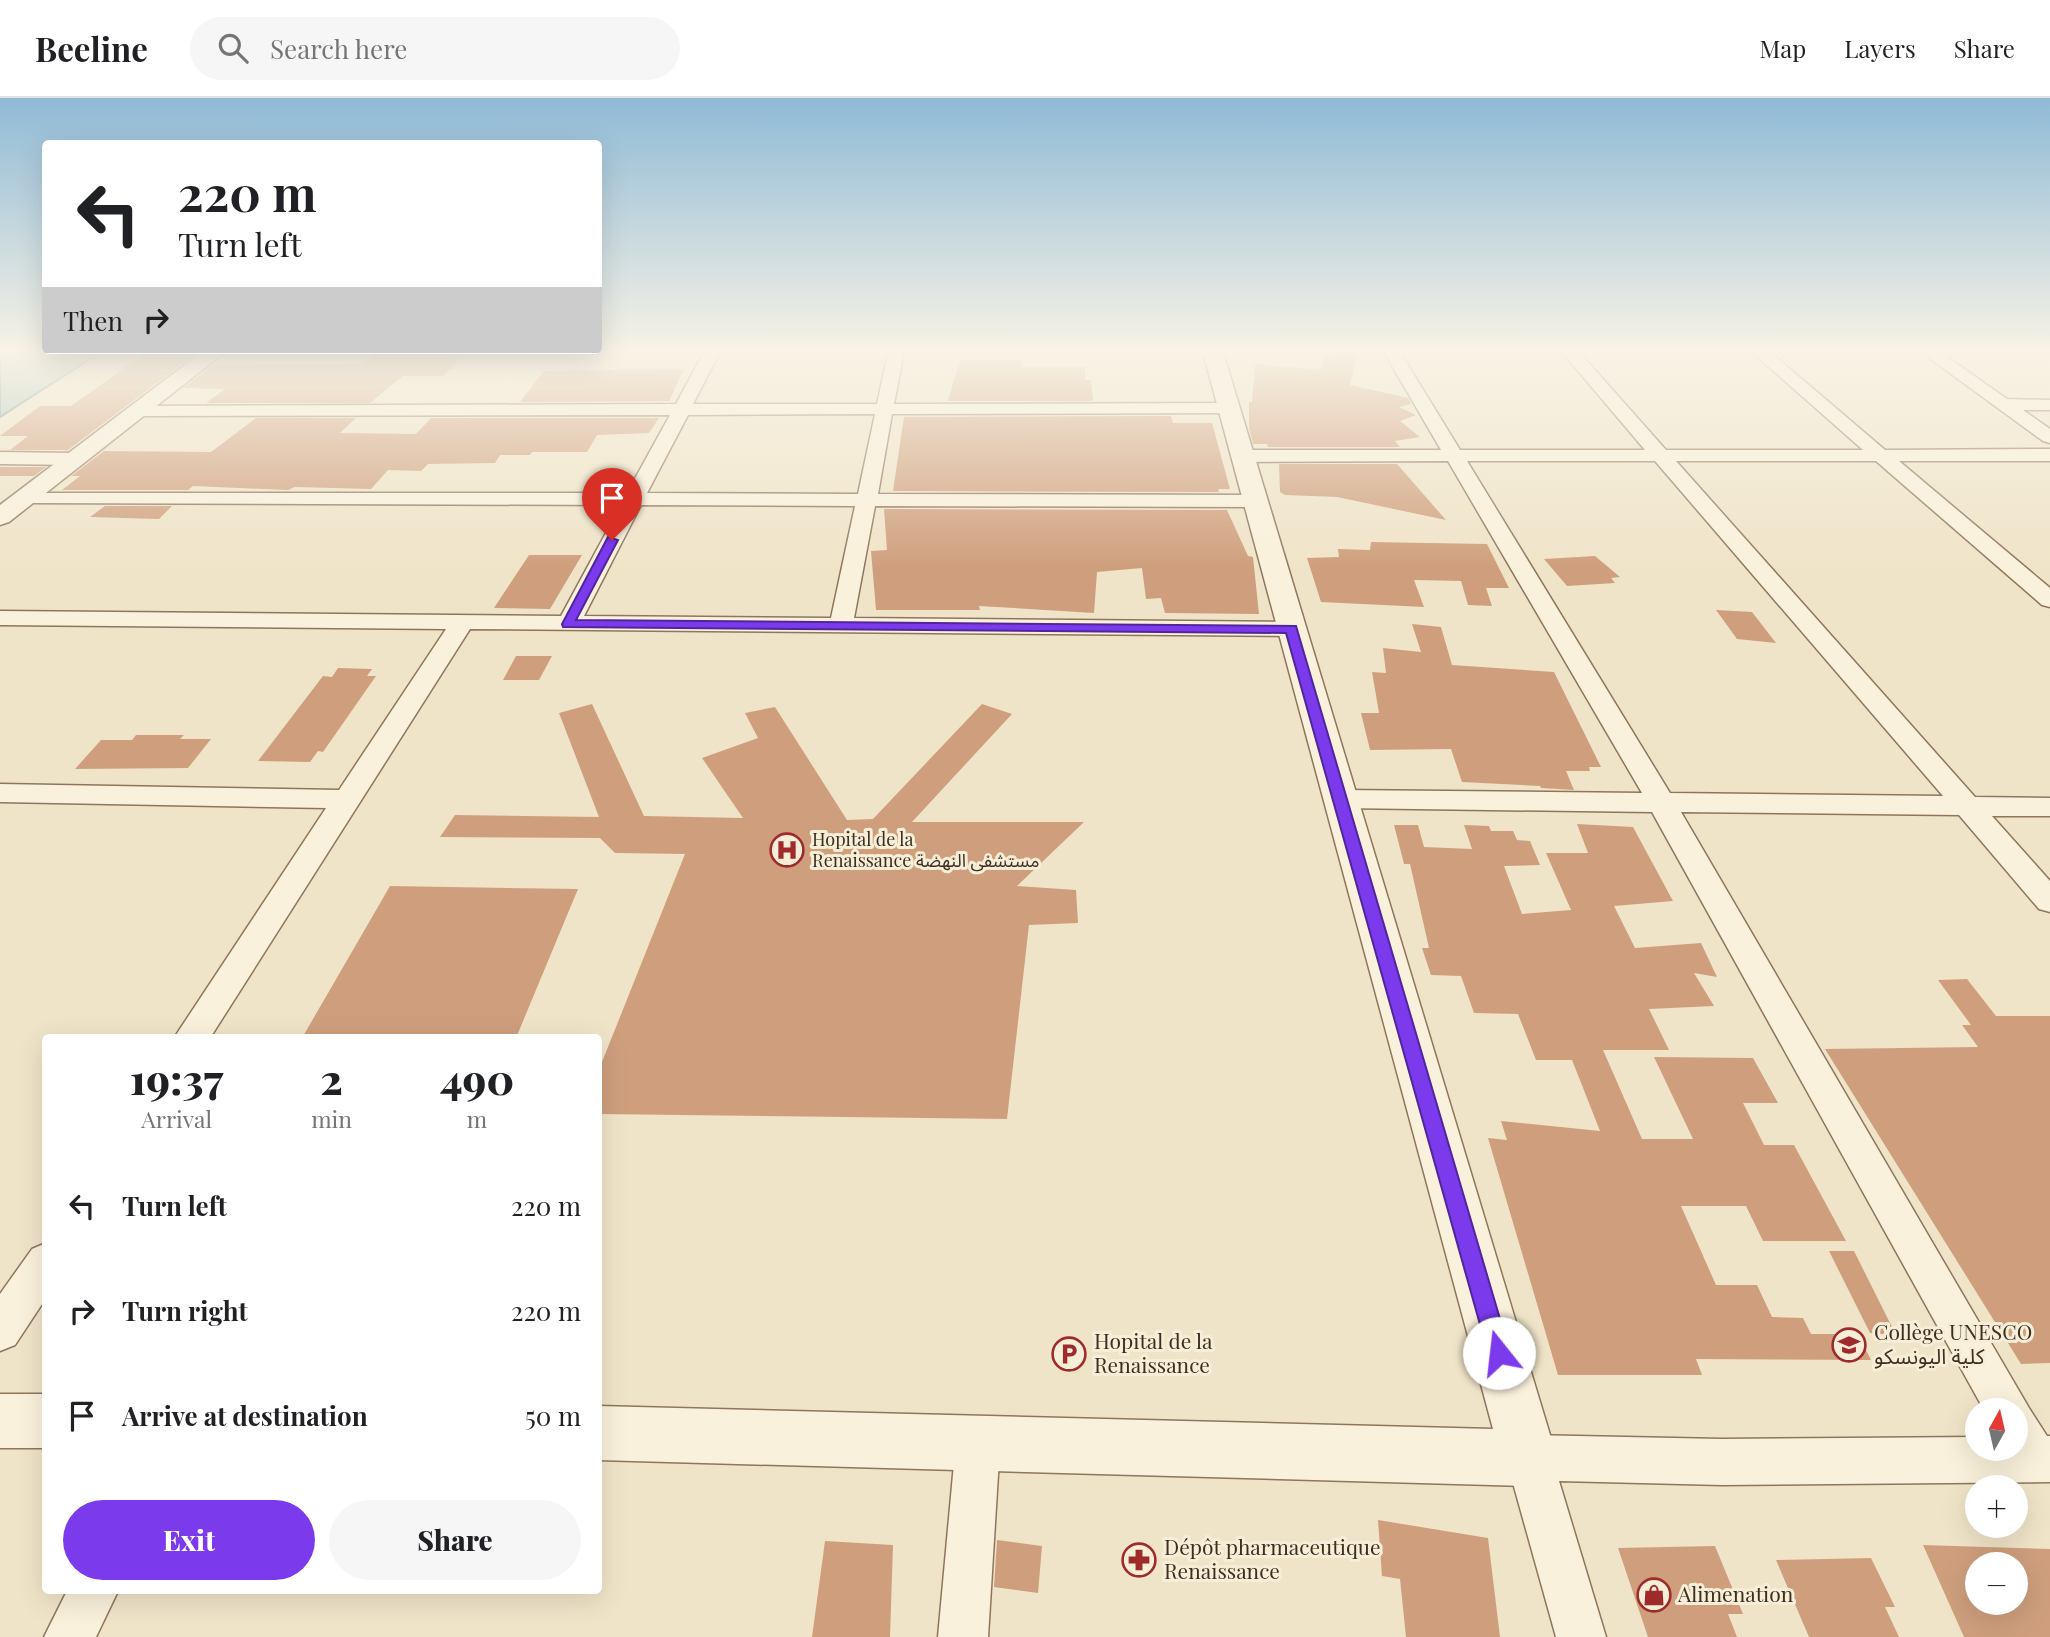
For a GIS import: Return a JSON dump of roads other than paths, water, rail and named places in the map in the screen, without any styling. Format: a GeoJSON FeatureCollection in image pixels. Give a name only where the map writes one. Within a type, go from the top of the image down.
{"type":"FeatureCollection","features":[{"type":"Feature","properties":{"kind":"street"},"geometry":{"type":"LineString","coordinates":[[0,517],[123,424]]}},
{"type":"Feature","properties":{"kind":"street"},"geometry":{"type":"LineString","coordinates":[[568,624],[674,424]]}},
{"type":"Feature","properties":{"kind":"street"},"geometry":{"type":"LineString","coordinates":[[841,626],[882,424]]}},
{"type":"Feature","properties":{"kind":"street"},"geometry":{"type":"LineString","coordinates":[[1233,424],[1581,1637]]}},
{"type":"Feature","properties":{"kind":"street"},"geometry":{"type":"LineString","coordinates":[[1433,424],[1662,804],[2001,1398]]}},
{"type":"Feature","properties":{"kind":"street"},"geometry":{"type":"LineString","coordinates":[[1634,424],[2050,901]]}},
{"type":"Feature","properties":{"kind":"street"},"geometry":{"type":"LineString","coordinates":[[1842,424],[2050,600]]}},
{"type":"Feature","properties":{"kind":"street"},"geometry":{"type":"LineString","coordinates":[[2032,424],[2050,437]]}},
{"type":"Feature","properties":{"kind":"street"},"geometry":{"type":"LineString","coordinates":[[1242,456],[2050,455]]}},
{"type":"Feature","properties":{"kind":"street"},"geometry":{"type":"LineString","coordinates":[[0,458],[76,459]]}},
{"type":"Feature","properties":{"kind":"street"},"geometry":{"type":"LineString","coordinates":[[26,497],[1256,501]]}},
{"type":"Feature","properties":{"kind":"street"},"geometry":{"type":"LineString","coordinates":[[0,618],[1292,629]]}},
{"type":"Feature","properties":{"kind":"street"},"geometry":{"type":"LineString","coordinates":[[194,1034],[462,623]]}},
{"type":"Feature","properties":{"kind":"street"},"geometry":{"type":"LineString","coordinates":[[0,793],[347,799]]}},
{"type":"Feature","properties":{"kind":"street"},"geometry":{"type":"LineString","coordinates":[[1341,799],[2050,807]]}},
{"type":"Feature","properties":{"kind":"street"},"geometry":{"type":"LineString","coordinates":[[0,1330],[42,1268]]}},
{"type":"Feature","properties":{"kind":"street"},"geometry":{"type":"LineString","coordinates":[[0,1421],[42,1421]]}},
{"type":"Feature","properties":{"kind":"street"},"geometry":{"type":"LineString","coordinates":[[602,1433],[1722,1462],[2034,1447]]}},
{"type":"Feature","properties":{"kind":"street"},"geometry":{"type":"LineString","coordinates":[[963,1637],[978,1442]]}},
{"type":"Feature","properties":{"kind":"street"},"geometry":{"type":"LineString","coordinates":[[69,1637],[92,1594]]}},
{"type":"Feature","properties":{"kind":"place","name":"Hopital de la Renaissance مستشفى النهضة"},"geometry":{"type":"Point","coordinates":[787,850]}},
{"type":"Feature","properties":{"kind":"place","name":"Collège UNESCO كلية اليونسكو"},"geometry":{"type":"Point","coordinates":[1849,1345]}},
{"type":"Feature","properties":{"kind":"place","name":"Hopital de la Renaissance"},"geometry":{"type":"Point","coordinates":[1069,1354]}},
{"type":"Feature","properties":{"kind":"place","name":"Dépôt pharmaceutique Renaissance"},"geometry":{"type":"Point","coordinates":[1139,1560]}},
{"type":"Feature","properties":{"kind":"place","name":"Alimenation"},"geometry":{"type":"Point","coordinates":[1654,1595]}}]}
